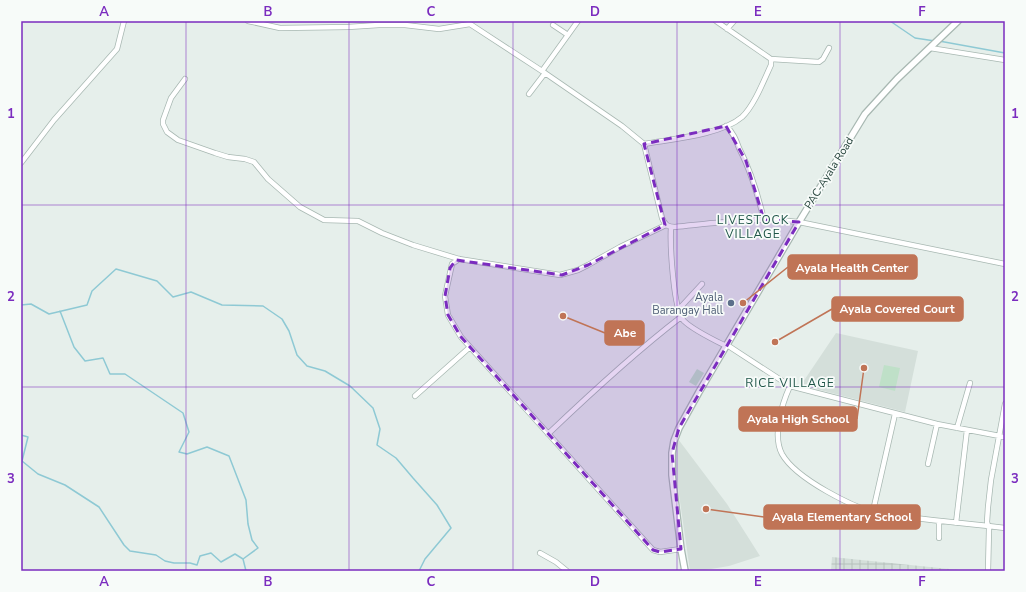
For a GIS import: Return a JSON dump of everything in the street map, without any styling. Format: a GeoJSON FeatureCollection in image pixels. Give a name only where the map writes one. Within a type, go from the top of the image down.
{"type":"FeatureCollection","features":[{"type":"Feature","properties":{"kind":"street"},"geometry":{"type":"LineString","coordinates":[[21,163],[54,120],[117,49],[124,21]]}},
{"type":"Feature","properties":{"kind":"street"},"geometry":{"type":"LineString","coordinates":[[248,21],[280,28],[348,28],[379,25],[405,25],[439,29],[470,24],[544,72],[622,126],[644,144],[661,214],[666,225],[671,227],[782,220],[799,222],[1005,264]]}},
{"type":"Feature","properties":{"kind":"street"},"geometry":{"type":"LineString","coordinates":[[530,94],[578,21]]}},
{"type":"Feature","properties":{"kind":"street"},"geometry":{"type":"LineString","coordinates":[[716,21],[771,59],[819,62],[823,59],[829,48]]}},
{"type":"Feature","properties":{"kind":"street"},"geometry":{"type":"LineString","coordinates":[[727,29],[734,21]]}},
{"type":"Feature","properties":{"kind":"street","name":"PAC-Ayala Road"},"geometry":{"type":"LineString","coordinates":[[686,571],[681,549],[672,475],[672,453],[674,441],[679,428],[799,222],[865,114],[897,79],[958,21]]}},
{"type":"Feature","properties":{"kind":"street"},"geometry":{"type":"LineString","coordinates":[[552,25],[568,35]]}},
{"type":"Feature","properties":{"kind":"street"},"geometry":{"type":"LineString","coordinates":[[932,47],[1005,60]]}},
{"type":"Feature","properties":{"kind":"street"},"geometry":{"type":"LineString","coordinates":[[644,144],[706,132],[726,126],[743,116],[752,103],[771,65],[771,59]]}},
{"type":"Feature","properties":{"kind":"street"},"geometry":{"type":"LineString","coordinates":[[185,79],[172,98],[163,120],[164,128],[171,136],[184,143],[215,153],[254,162],[268,179],[287,196],[305,210],[320,218],[334,221],[358,221],[413,245],[459,259],[562,275],[588,265],[620,247],[666,225]]}},
{"type":"Feature","properties":{"kind":"street"},"geometry":{"type":"LineString","coordinates":[[726,126],[731,131],[751,175],[764,220]]}},
{"type":"Feature","properties":{"kind":"street"},"geometry":{"type":"LineString","coordinates":[[671,227],[670,238],[678,310],[681,317],[690,325],[727,346],[790,386],[937,424],[1005,436]]}},
{"type":"Feature","properties":{"kind":"street"},"geometry":{"type":"LineString","coordinates":[[459,259],[452,264],[445,296],[448,315],[461,337],[653,550],[660,552],[681,549]]}},
{"type":"Feature","properties":{"kind":"street"},"geometry":{"type":"LineString","coordinates":[[678,310],[702,284]]}},
{"type":"Feature","properties":{"kind":"street"},"geometry":{"type":"LineString","coordinates":[[548,434],[620,367],[681,317]]}},
{"type":"Feature","properties":{"kind":"street"},"geometry":{"type":"LineString","coordinates":[[415,396],[470,347]]}},
{"type":"Feature","properties":{"kind":"street"},"geometry":{"type":"LineString","coordinates":[[957,428],[970,383]]}},
{"type":"Feature","properties":{"kind":"street"},"geometry":{"type":"LineString","coordinates":[[790,386],[785,398],[779,422],[779,440],[782,454],[802,474],[826,491],[849,504],[882,515],[1005,528]]}},
{"type":"Feature","properties":{"kind":"street"},"geometry":{"type":"LineString","coordinates":[[988,571],[987,522],[991,480],[1005,404]]}},
{"type":"Feature","properties":{"kind":"street"},"geometry":{"type":"LineString","coordinates":[[873,512],[895,414]]}},
{"type":"Feature","properties":{"kind":"street"},"geometry":{"type":"LineString","coordinates":[[928,464],[937,424]]}},
{"type":"Feature","properties":{"kind":"street"},"geometry":{"type":"LineString","coordinates":[[956,523],[967,430]]}},
{"type":"Feature","properties":{"kind":"street"},"geometry":{"type":"LineString","coordinates":[[939,521],[939,538]]}},
{"type":"Feature","properties":{"kind":"street"},"geometry":{"type":"LineString","coordinates":[[540,553],[556,562],[567,571]]}},
{"type":"Feature","properties":{"kind":"highlighted area"},"geometry":{"type":"Polygon","coordinates":[[[726,126],[746,161],[764,220],[799,222],[679,428],[672,453],[681,549],[660,552],[653,550],[461,337],[448,315],[445,296],[450,268],[456,260],[562,275],[588,265],[665,225],[644,144],[726,126]]]}},
{"type":"Feature","properties":{"kind":"shaded area"},"geometry":{"type":"Polygon","coordinates":[[[836,333],[918,351],[905,412],[801,385],[836,333]]]}},
{"type":"Feature","properties":{"kind":"shaded area"},"geometry":{"type":"Polygon","coordinates":[[[678,439],[727,504],[760,556],[729,566],[690,571],[674,460],[678,439]]]}},
{"type":"Feature","properties":{"kind":"shaded area"},"geometry":{"type":"Polygon","coordinates":[[[832,557],[969,571],[831,571],[832,557]]]}},
{"type":"Feature","properties":{"kind":"green space"},"geometry":{"type":"Polygon","coordinates":[[[884,365],[900,368],[895,391],[879,387],[884,365]]]}},
{"type":"Feature","properties":{"kind":"green space"},"geometry":{"type":"Polygon","coordinates":[[[697,369],[704,373],[696,386],[689,382],[697,369]]]}},
{"type":"Feature","properties":{"kind":"waterway"},"geometry":{"type":"LineString","coordinates":[[890,21],[915,38],[935,41]]}},
{"type":"Feature","properties":{"kind":"waterway"},"geometry":{"type":"LineString","coordinates":[[939,41],[1005,53]]}},
{"type":"Feature","properties":{"kind":"waterway"},"geometry":{"type":"LineString","coordinates":[[21,305],[31,304],[49,314],[87,305],[92,291],[116,269],[157,281],[173,297],[191,292],[222,305],[263,306],[282,319],[289,331],[297,355],[307,366],[325,371],[350,386],[373,408],[380,429],[377,445],[396,458],[437,505],[451,528],[425,559],[419,571]]}},
{"type":"Feature","properties":{"kind":"waterway"},"geometry":{"type":"LineString","coordinates":[[60,311],[74,347],[85,361],[103,358],[110,374],[125,374],[183,413],[189,432],[179,452],[187,454],[207,447],[229,456],[246,500],[248,524],[252,540],[258,548],[243,559]]}},
{"type":"Feature","properties":{"kind":"waterway"},"geometry":{"type":"LineString","coordinates":[[21,435],[28,437],[22,461],[38,474],[65,485],[99,507],[124,545],[130,551],[156,555],[165,561],[174,563],[190,563],[197,565],[200,556],[211,553],[221,562],[235,554],[243,559],[246,571]]}},
{"type":"Feature","properties":{"kind":"place","name":"Ayala Barangay Hall"},"geometry":{"type":"Point","coordinates":[731,303]}},
{"type":"Feature","properties":{"kind":"place","name":"Ayala Health Center"},"geometry":{"type":"Point","coordinates":[743,303]}},
{"type":"Feature","properties":{"kind":"place","name":"Abe"},"geometry":{"type":"Point","coordinates":[563,316]}},
{"type":"Feature","properties":{"kind":"place","name":"Ayala Covered Court"},"geometry":{"type":"Point","coordinates":[775,342]}},
{"type":"Feature","properties":{"kind":"place","name":"Ayala High School"},"geometry":{"type":"Point","coordinates":[864,368]}},
{"type":"Feature","properties":{"kind":"place","name":"Ayala Elementary School"},"geometry":{"type":"Point","coordinates":[706,509]}},
{"type":"Feature","properties":{"kind":"district","name":"LIVESTOCK VILLAGE"},"geometry":{"type":"Point","coordinates":[753,227]}},
{"type":"Feature","properties":{"kind":"district","name":"RICE VILLAGE"},"geometry":{"type":"Point","coordinates":[790,383]}}]}
